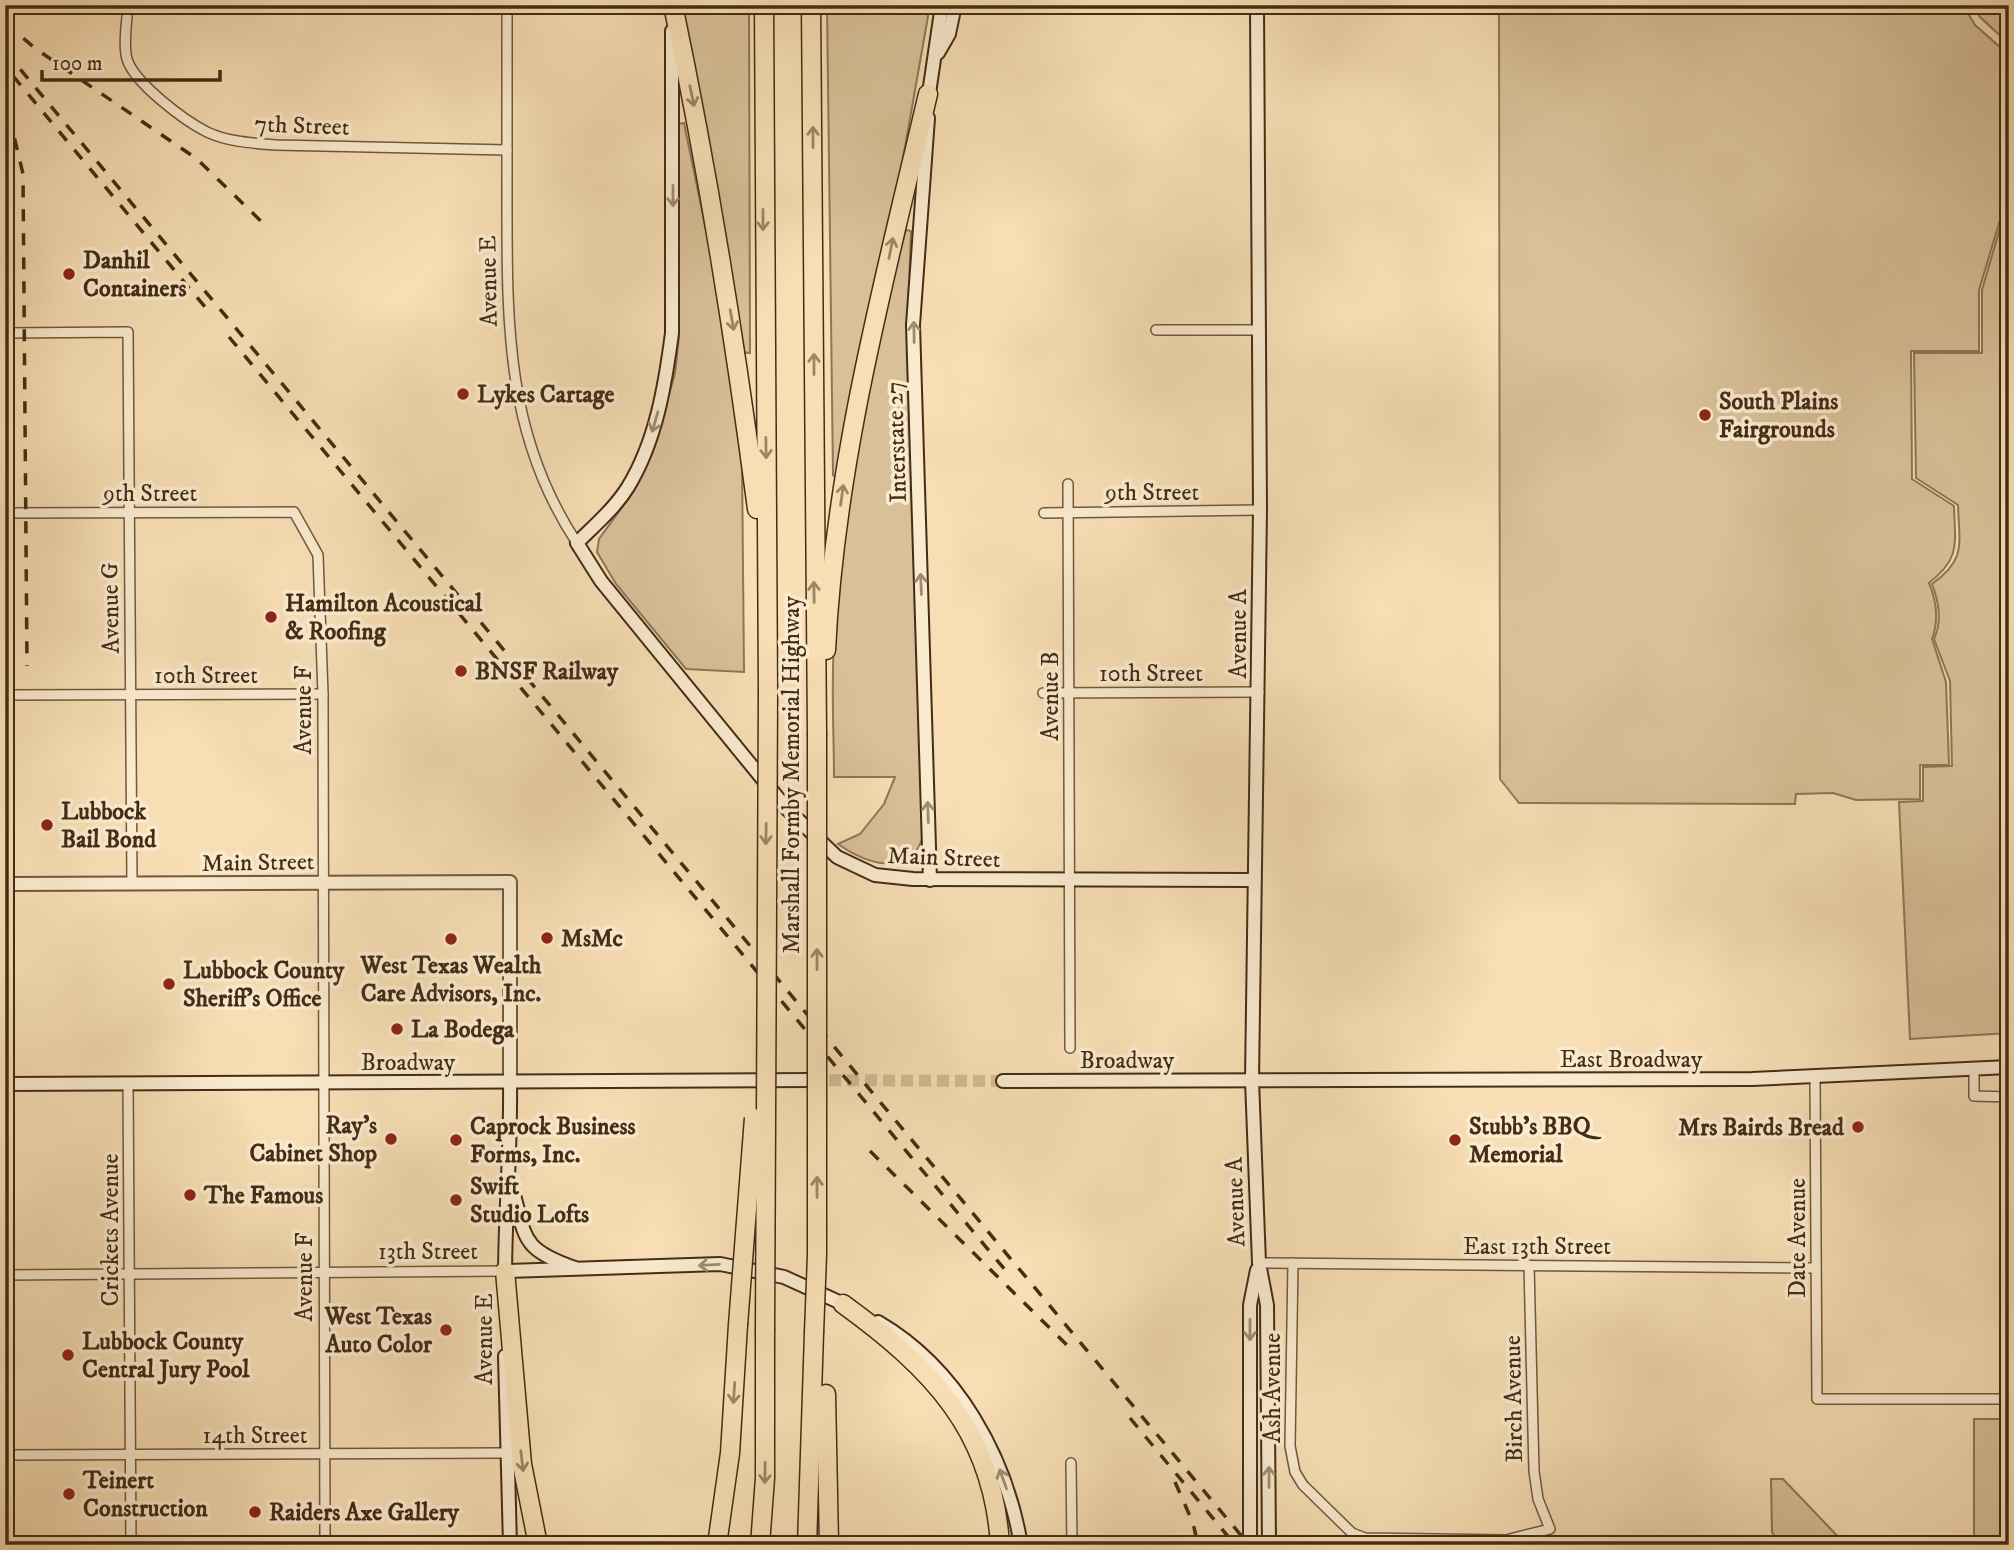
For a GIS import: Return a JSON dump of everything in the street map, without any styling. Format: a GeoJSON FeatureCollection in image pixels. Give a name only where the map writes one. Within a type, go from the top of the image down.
{"type":"FeatureCollection","features":[{"type":"Feature","properties":{"kind":"highway"},"geometry":{"type":"LineString","coordinates":[[672,5],[702,145],[733,328],[767,594]]}},
{"type":"Feature","properties":{"kind":"highway","name":"Marshall Formby Memorial Highway"},"geometry":{"type":"LineString","coordinates":[[760,1545],[765,1478],[768,692],[763,268],[764,5]]}},
{"type":"Feature","properties":{"kind":"highway","name":"Marshall Formby Memorial Highway"},"geometry":{"type":"LineString","coordinates":[[811,5],[817,733],[817,1255],[820,1335]]}},
{"type":"Feature","properties":{"kind":"highway"},"geometry":{"type":"LineString","coordinates":[[817,733],[825,678],[833,565],[846,470],[894,231],[928,94]]}},
{"type":"Feature","properties":{"kind":"highway"},"geometry":{"type":"LineString","coordinates":[[718,1545],[729,1466],[756,1091],[765,1024]]}},
{"type":"Feature","properties":{"kind":"highway"},"geometry":{"type":"LineString","coordinates":[[505,1271],[522,1464],[538,1545]]}},
{"type":"Feature","properties":{"kind":"highway"},"geometry":{"type":"LineString","coordinates":[[843,1304],[912,1357],[953,1405],[987,1473],[1000,1545]]}},
{"type":"Feature","properties":{"kind":"highway"},"geometry":{"type":"LineString","coordinates":[[807,1545],[820,1335]]}},
{"type":"Feature","properties":{"kind":"highway"},"geometry":{"type":"LineString","coordinates":[[820,1335],[829,1545]]}},
{"type":"Feature","properties":{"kind":"main road"},"geometry":{"type":"LineString","coordinates":[[577,543],[627,488],[648,445],[666,379],[672,333],[672,5]]}},
{"type":"Feature","properties":{"kind":"main road","name":"Interstate 27"},"geometry":{"type":"LineString","coordinates":[[930,880],[914,325],[928,94],[942,5]]}},
{"type":"Feature","properties":{"kind":"main road"},"geometry":{"type":"LineString","coordinates":[[934,60],[949,34],[955,5]]}},
{"type":"Feature","properties":{"kind":"main road","name":"Avenue A"},"geometry":{"type":"LineString","coordinates":[[1257,5],[1261,510],[1253,880],[1252,1080],[1258,1263],[1267,1305],[1269,1545]]}},
{"type":"Feature","properties":{"kind":"main road","name":"Main Street"},"geometry":{"type":"LineString","coordinates":[[577,543],[601,581],[779,798],[837,857],[875,875],[930,880],[1253,880]]}},
{"type":"Feature","properties":{"kind":"main road","name":"Main Street"},"geometry":{"type":"LineString","coordinates":[[5,884],[510,883]]}},
{"type":"Feature","properties":{"kind":"main road","name":"Avenue E"},"geometry":{"type":"LineString","coordinates":[[510,883],[510,1182],[505,1206],[505,1453],[510,1545]]}},
{"type":"Feature","properties":{"kind":"main road","name":"East Broadway"},"geometry":{"type":"LineString","coordinates":[[1252,1080],[1815,1077],[2009,1067]]}},
{"type":"Feature","properties":{"kind":"main road","name":"Broadway"},"geometry":{"type":"LineString","coordinates":[[5,1084],[811,1080]]}},
{"type":"Feature","properties":{"kind":"main road","name":"Broadway"},"geometry":{"type":"LineString","coordinates":[[1003,1081],[1252,1080]]}},
{"type":"Feature","properties":{"kind":"main road"},"geometry":{"type":"LineString","coordinates":[[510,1182],[518,1223],[526,1239],[538,1252],[555,1261],[586,1271]]}},
{"type":"Feature","properties":{"kind":"main road","name":"Avenue A"},"geometry":{"type":"LineString","coordinates":[[1250,1545],[1250,1306],[1258,1263]]}},
{"type":"Feature","properties":{"kind":"main road","name":"13th Street"},"geometry":{"type":"LineString","coordinates":[[505,1271],[586,1271],[720,1264],[758,1269],[809,1286],[843,1304]]}},
{"type":"Feature","properties":{"kind":"main road"},"geometry":{"type":"LineString","coordinates":[[843,1304],[894,1332],[920,1353],[956,1392],[976,1421],[998,1466],[1021,1545]]}},
{"type":"Feature","properties":{"kind":"street","name":"7th Street"},"geometry":{"type":"LineString","coordinates":[[128,5],[127,58],[142,80],[185,118],[207,132],[238,142],[507,150]]}},
{"type":"Feature","properties":{"kind":"street","name":"Avenue E"},"geometry":{"type":"LineString","coordinates":[[507,5],[511,355],[521,415],[537,469],[557,512],[577,543]]}},
{"type":"Feature","properties":{"kind":"street"},"geometry":{"type":"LineString","coordinates":[[1156,330],[1260,330]]}},
{"type":"Feature","properties":{"kind":"street","name":"Avenue G"},"geometry":{"type":"LineString","coordinates":[[5,332],[128,332],[132,884]]}},
{"type":"Feature","properties":{"kind":"street","name":"Avenue B"},"geometry":{"type":"LineString","coordinates":[[1069,484],[1070,1048]]}},
{"type":"Feature","properties":{"kind":"street","name":"9th Street"},"geometry":{"type":"LineString","coordinates":[[1044,513],[1261,510]]}},
{"type":"Feature","properties":{"kind":"street","name":"9th Street"},"geometry":{"type":"LineString","coordinates":[[5,513],[294,512]]}},
{"type":"Feature","properties":{"kind":"street","name":"Avenue F"},"geometry":{"type":"LineString","coordinates":[[294,512],[318,555],[323,694],[325,1545]]}},
{"type":"Feature","properties":{"kind":"street","name":"10th Street"},"geometry":{"type":"LineString","coordinates":[[1043,693],[1259,692]]}},
{"type":"Feature","properties":{"kind":"street","name":"10th Street"},"geometry":{"type":"LineString","coordinates":[[5,695],[323,694]]}},
{"type":"Feature","properties":{"kind":"street"},"geometry":{"type":"LineString","coordinates":[[1974,1069],[1975,1096],[2009,1097]]}},
{"type":"Feature","properties":{"kind":"street","name":"Date Avenue"},"geometry":{"type":"LineString","coordinates":[[1815,1077],[1817,1399],[2009,1399]]}},
{"type":"Feature","properties":{"kind":"street","name":"Crickets Avenue"},"geometry":{"type":"LineString","coordinates":[[128,1084],[131,1545]]}},
{"type":"Feature","properties":{"kind":"street","name":"East 13th Street"},"geometry":{"type":"LineString","coordinates":[[1258,1263],[1816,1268]]}},
{"type":"Feature","properties":{"kind":"street","name":"Ash Avenue"},"geometry":{"type":"LineString","coordinates":[[1293,1263],[1290,1446],[1295,1472],[1320,1504],[1352,1533],[1365,1538],[1506,1540],[1550,1529]]}},
{"type":"Feature","properties":{"kind":"street","name":"Birch Avenue"},"geometry":{"type":"LineString","coordinates":[[1530,1265],[1534,1471],[1538,1499],[1550,1529]]}},
{"type":"Feature","properties":{"kind":"street","name":"13th Street"},"geometry":{"type":"LineString","coordinates":[[5,1275],[505,1271]]}},
{"type":"Feature","properties":{"kind":"street","name":"14th Street"},"geometry":{"type":"LineString","coordinates":[[5,1455],[505,1453]]}},
{"type":"Feature","properties":{"kind":"street"},"geometry":{"type":"LineString","coordinates":[[1071,1463],[1072,1545]]}},
{"type":"Feature","properties":{"kind":"shaded area"},"geometry":{"type":"Polygon","coordinates":[[[681,5],[749,5],[750,353],[742,352],[681,5]]]}},
{"type":"Feature","properties":{"kind":"shaded area"},"geometry":{"type":"Polygon","coordinates":[[[827,5],[930,5],[902,164],[836,478],[833,475],[827,5]]]}},
{"type":"Feature","properties":{"kind":"shaded area","name":"South Plains Fairgrounds"},"geometry":{"type":"Polygon","coordinates":[[[1512,5],[1963,5],[1975,25],[2009,55],[2009,190],[1979,290],[1979,351],[1911,351],[1912,479],[1954,506],[1955,531],[1954,549],[1947,566],[1929,583],[1936,611],[1932,639],[1946,682],[1949,765],[1920,765],[1920,799],[1856,800],[1833,793],[1796,794],[1795,804],[1519,803],[1500,779],[1499,12],[1512,5]]]}},
{"type":"Feature","properties":{"kind":"shaded area"},"geometry":{"type":"Polygon","coordinates":[[[1973,5],[2009,5],[2009,44],[1980,17],[1973,5]]]}},
{"type":"Feature","properties":{"kind":"shaded area"},"geometry":{"type":"Polygon","coordinates":[[[684,123],[722,308],[742,462],[744,672],[686,669],[616,584],[597,552],[599,539],[631,495],[654,448],[675,373],[679,337],[678,124],[684,123]]]}},
{"type":"Feature","properties":{"kind":"shaded area"},"geometry":{"type":"Polygon","coordinates":[[[2009,197],[2009,1033],[1910,1039],[1899,802],[1923,801],[1923,767],[1952,766],[1950,681],[1934,639],[1939,612],[1932,584],[1951,567],[1956,558],[1959,541],[1958,505],[1916,478],[1914,353],[1982,353],[1982,290],[2009,197]]]}},
{"type":"Feature","properties":{"kind":"shaded area"},"geometry":{"type":"Polygon","coordinates":[[[906,230],[911,231],[907,341],[923,836],[917,850],[908,858],[898,863],[886,864],[861,857],[838,844],[860,834],[884,804],[895,777],[834,777],[833,661],[844,539],[859,435],[880,332],[906,230]]]}},
{"type":"Feature","properties":{"kind":"shaded area"},"geometry":{"type":"Polygon","coordinates":[[[1974,1419],[2009,1419],[2009,1545],[1974,1545],[1974,1419]]]}},
{"type":"Feature","properties":{"kind":"shaded area"},"geometry":{"type":"Polygon","coordinates":[[[1771,1479],[1783,1479],[1846,1545],[1779,1545],[1772,1532],[1771,1479]]]}},
{"type":"Feature","properties":{"kind":"tunnel"},"geometry":{"type":"LineString","coordinates":[[811,1080],[1003,1081]]}},
{"type":"Feature","properties":{"kind":"railway"},"geometry":{"type":"LineString","coordinates":[[5,23],[36,49],[197,159],[267,227]]}},
{"type":"Feature","properties":{"kind":"railway"},"geometry":{"type":"LineString","coordinates":[[5,51],[1249,1545]]}},
{"type":"Feature","properties":{"kind":"railway"},"geometry":{"type":"LineString","coordinates":[[13,76],[205,307]]}},
{"type":"Feature","properties":{"kind":"railway"},"geometry":{"type":"LineString","coordinates":[[9,115],[23,174],[27,666]]}},
{"type":"Feature","properties":{"kind":"railway"},"geometry":{"type":"LineString","coordinates":[[229,337],[1006,1271]]}},
{"type":"Feature","properties":{"kind":"railway"},"geometry":{"type":"LineString","coordinates":[[870,1151],[1074,1352]]}},
{"type":"Feature","properties":{"kind":"railway"},"geometry":{"type":"LineString","coordinates":[[1130,1418],[1235,1545]]}},
{"type":"Feature","properties":{"kind":"railway"},"geometry":{"type":"LineString","coordinates":[[1175,1482],[1193,1523],[1198,1545]]}},
{"type":"Feature","properties":{"kind":"place","name":"Danhil Containers"},"geometry":{"type":"Point","coordinates":[69,274]}},
{"type":"Feature","properties":{"kind":"place","name":"Lykes Cartage"},"geometry":{"type":"Point","coordinates":[463,394]}},
{"type":"Feature","properties":{"kind":"place","name":"South Plains Fairgrounds"},"geometry":{"type":"Point","coordinates":[1705,415]}},
{"type":"Feature","properties":{"kind":"place","name":"Hamilton Acoustical & Roofing"},"geometry":{"type":"Point","coordinates":[271,617]}},
{"type":"Feature","properties":{"kind":"place","name":"BNSF Railway"},"geometry":{"type":"Point","coordinates":[461,671]}},
{"type":"Feature","properties":{"kind":"place","name":"Lubbock Bail Bond"},"geometry":{"type":"Point","coordinates":[47,825]}},
{"type":"Feature","properties":{"kind":"place","name":"MsMc"},"geometry":{"type":"Point","coordinates":[547,938]}},
{"type":"Feature","properties":{"kind":"place","name":"West Texas Wealth Care Advisors, Inc."},"geometry":{"type":"Point","coordinates":[451,939]}},
{"type":"Feature","properties":{"kind":"place","name":"Lubbock County Sheriff's Office"},"geometry":{"type":"Point","coordinates":[169,984]}},
{"type":"Feature","properties":{"kind":"place","name":"La Bodega"},"geometry":{"type":"Point","coordinates":[397,1029]}},
{"type":"Feature","properties":{"kind":"place","name":"Mrs Bairds Bread"},"geometry":{"type":"Point","coordinates":[1858,1127]}},
{"type":"Feature","properties":{"kind":"place","name":"Ray's Cabinet Shop"},"geometry":{"type":"Point","coordinates":[391,1139]}},
{"type":"Feature","properties":{"kind":"place","name":"Caprock Business Forms, Inc."},"geometry":{"type":"Point","coordinates":[456,1140]}},
{"type":"Feature","properties":{"kind":"place","name":"Stubb's BBQ Memorial"},"geometry":{"type":"Point","coordinates":[1455,1140]}},
{"type":"Feature","properties":{"kind":"place","name":"The Famous"},"geometry":{"type":"Point","coordinates":[190,1195]}},
{"type":"Feature","properties":{"kind":"place","name":"Swift Studio Lofts"},"geometry":{"type":"Point","coordinates":[456,1200]}},
{"type":"Feature","properties":{"kind":"place","name":"West Texas Auto Color"},"geometry":{"type":"Point","coordinates":[446,1330]}},
{"type":"Feature","properties":{"kind":"place","name":"Lubbock County Central Jury Pool"},"geometry":{"type":"Point","coordinates":[68,1355]}},
{"type":"Feature","properties":{"kind":"place","name":"Teinert Construction"},"geometry":{"type":"Point","coordinates":[69,1494]}},
{"type":"Feature","properties":{"kind":"place","name":"Raiders Axe Gallery"},"geometry":{"type":"Point","coordinates":[255,1512]}}]}
